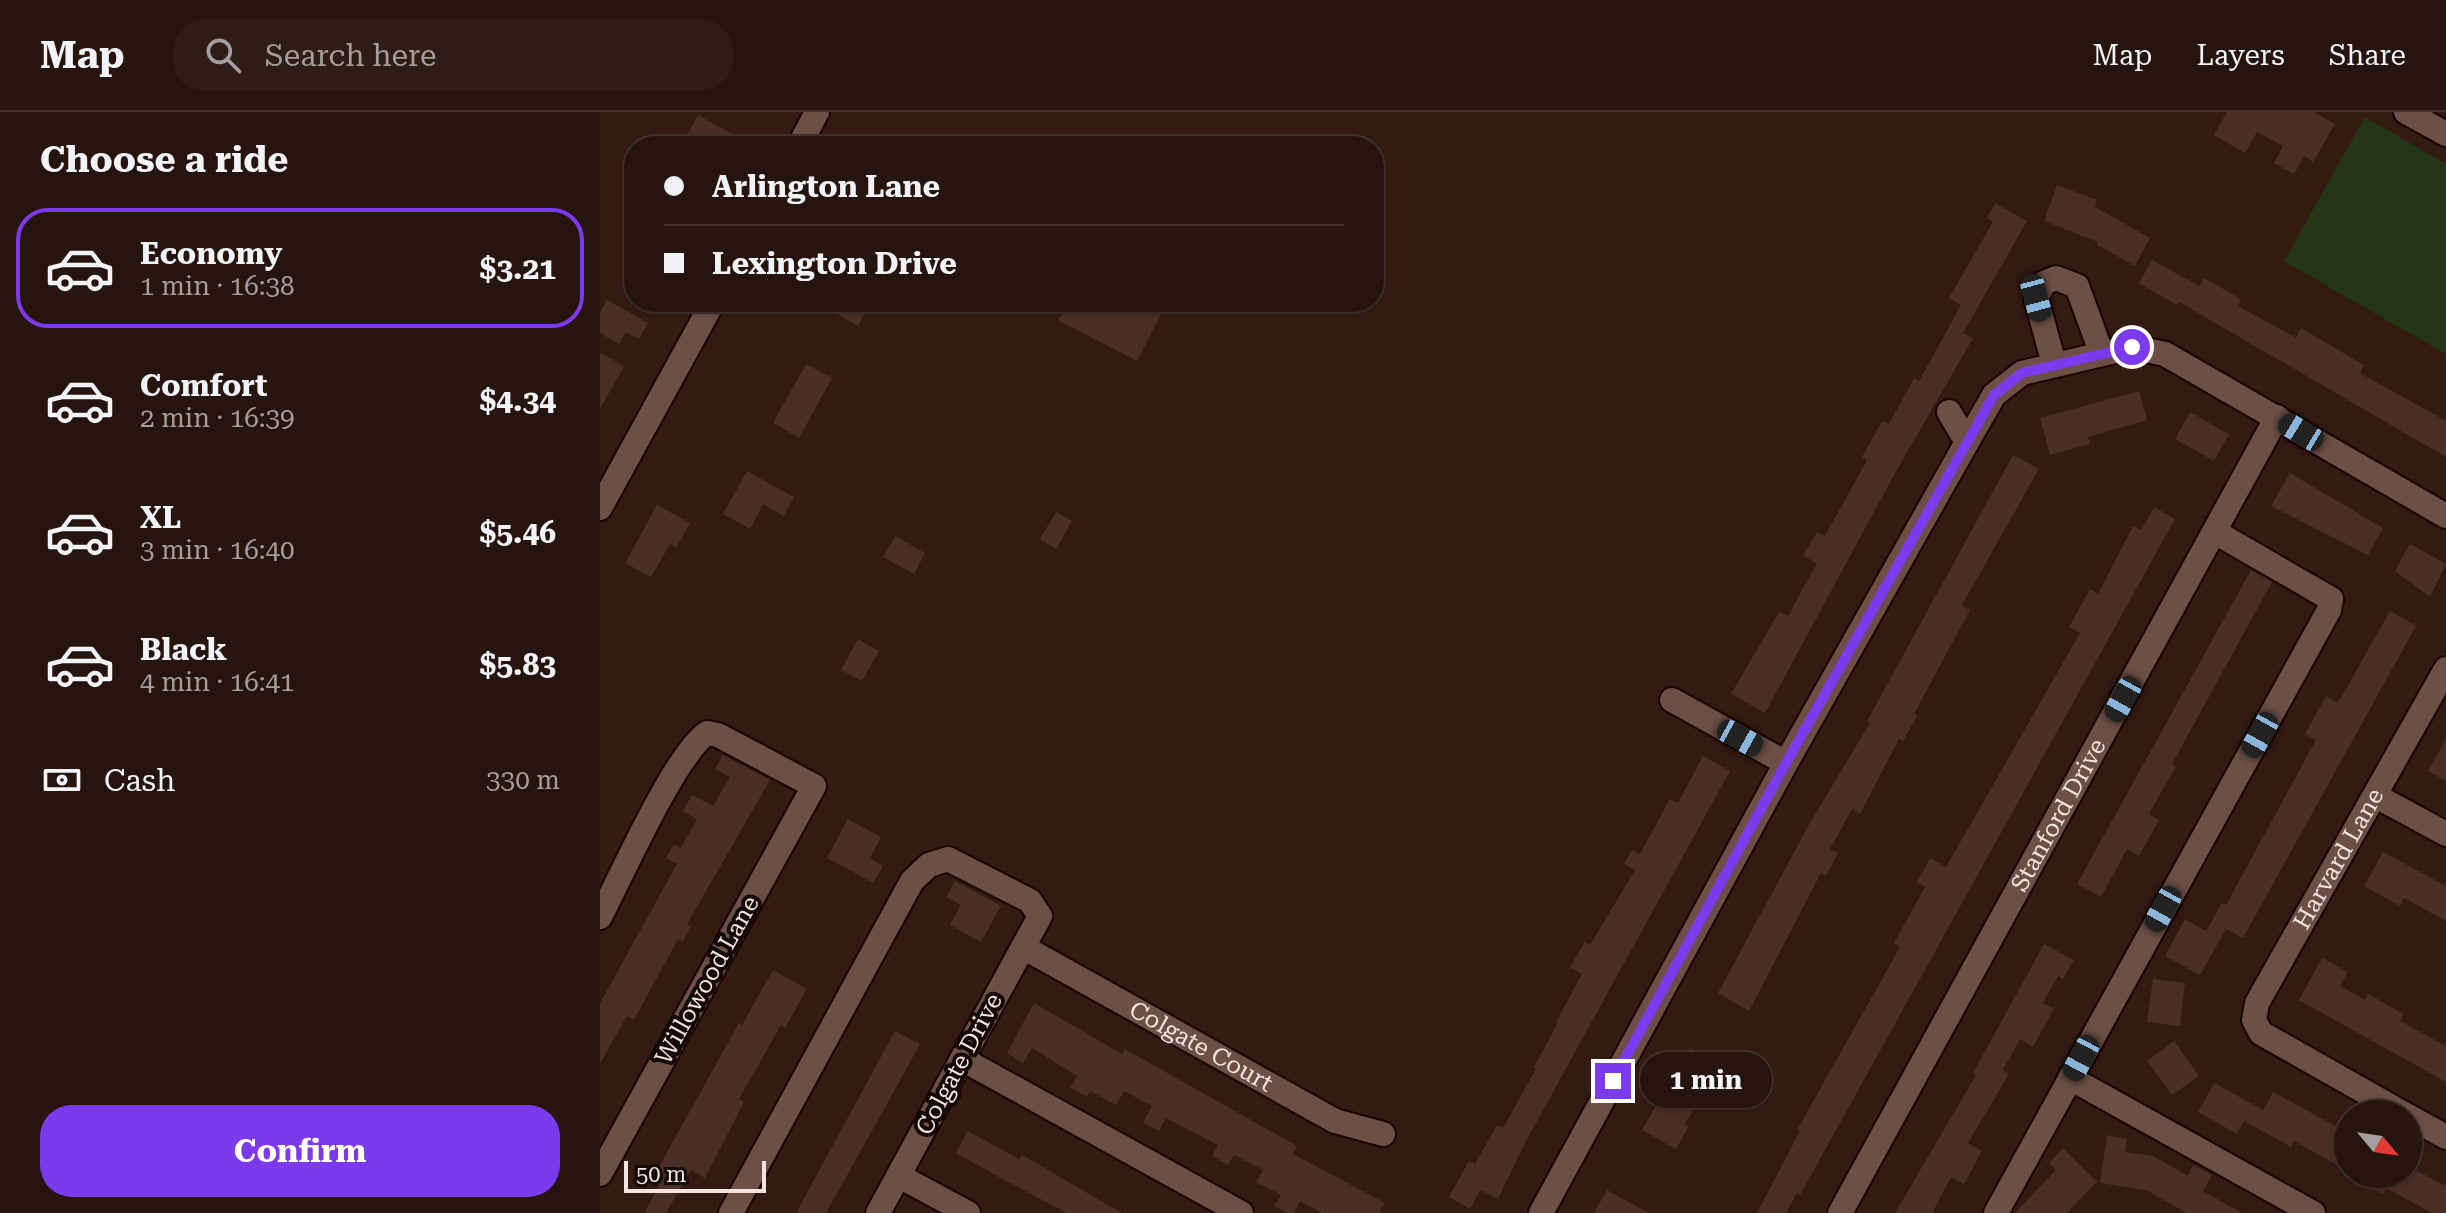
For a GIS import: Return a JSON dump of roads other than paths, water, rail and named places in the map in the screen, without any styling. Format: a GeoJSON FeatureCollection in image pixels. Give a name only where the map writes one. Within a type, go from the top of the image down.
{"type":"FeatureCollection","features":[{"type":"Feature","properties":{"kind":"street"},"geometry":{"type":"LineString","coordinates":[[804,136],[817,112]]}},
{"type":"Feature","properties":{"kind":"street"},"geometry":{"type":"LineString","coordinates":[[2406,112],[2446,134]]}},
{"type":"Feature","properties":{"kind":"street"},"geometry":{"type":"LineString","coordinates":[[2054,364],[2036,298],[2044,283],[2056,278],[2077,286],[2101,352]]}},
{"type":"Feature","properties":{"kind":"street"},"geometry":{"type":"LineString","coordinates":[[600,508],[708,312]]}},
{"type":"Feature","properties":{"kind":"street"},"geometry":{"type":"LineString","coordinates":[[1541,1213],[1786,763],[1994,395],[2007,381],[2022,373],[2101,352],[2132,347],[2165,354],[2446,516]]}},
{"type":"Feature","properties":{"kind":"street"},"geometry":{"type":"LineString","coordinates":[[1949,412],[1967,442]]}},
{"type":"Feature","properties":{"kind":"street","name":"Stanford Drive"},"geometry":{"type":"LineString","coordinates":[[1840,1213],[2277,417]]}},
{"type":"Feature","properties":{"kind":"street"},"geometry":{"type":"LineString","coordinates":[[1996,1213],[2329,610],[2331,599],[2215,532]]}},
{"type":"Feature","properties":{"kind":"street","name":"Harvard Lane"},"geometry":{"type":"LineString","coordinates":[[2379,1100],[2261,1033],[2254,1020],[2257,1003],[2444,679]]}},
{"type":"Feature","properties":{"kind":"street"},"geometry":{"type":"LineString","coordinates":[[1672,700],[1786,763]]}},
{"type":"Feature","properties":{"kind":"street","name":"Willowood Lane"},"geometry":{"type":"LineString","coordinates":[[600,917],[640,836],[683,763],[707,733],[718,735],[814,786],[600,1174]]}},
{"type":"Feature","properties":{"kind":"street"},"geometry":{"type":"LineString","coordinates":[[2376,796],[2446,834]]}},
{"type":"Feature","properties":{"kind":"street","name":"Colgate Drive"},"geometry":{"type":"LineString","coordinates":[[731,1213],[912,881],[929,865],[948,859],[1030,901],[1040,916],[878,1213]]}},
{"type":"Feature","properties":{"kind":"street","name":"Colgate Court"},"geometry":{"type":"LineString","coordinates":[[1023,947],[1335,1121],[1383,1134]]}},
{"type":"Feature","properties":{"kind":"street"},"geometry":{"type":"LineString","coordinates":[[962,1059],[1241,1213]]}},
{"type":"Feature","properties":{"kind":"street"},"geometry":{"type":"LineString","coordinates":[[2070,1078],[2313,1213]]}},
{"type":"Feature","properties":{"kind":"street"},"geometry":{"type":"LineString","coordinates":[[2422,1124],[2446,1137]]}},
{"type":"Feature","properties":{"kind":"street"},"geometry":{"type":"LineString","coordinates":[[899,1176],[968,1213]]}}]}
